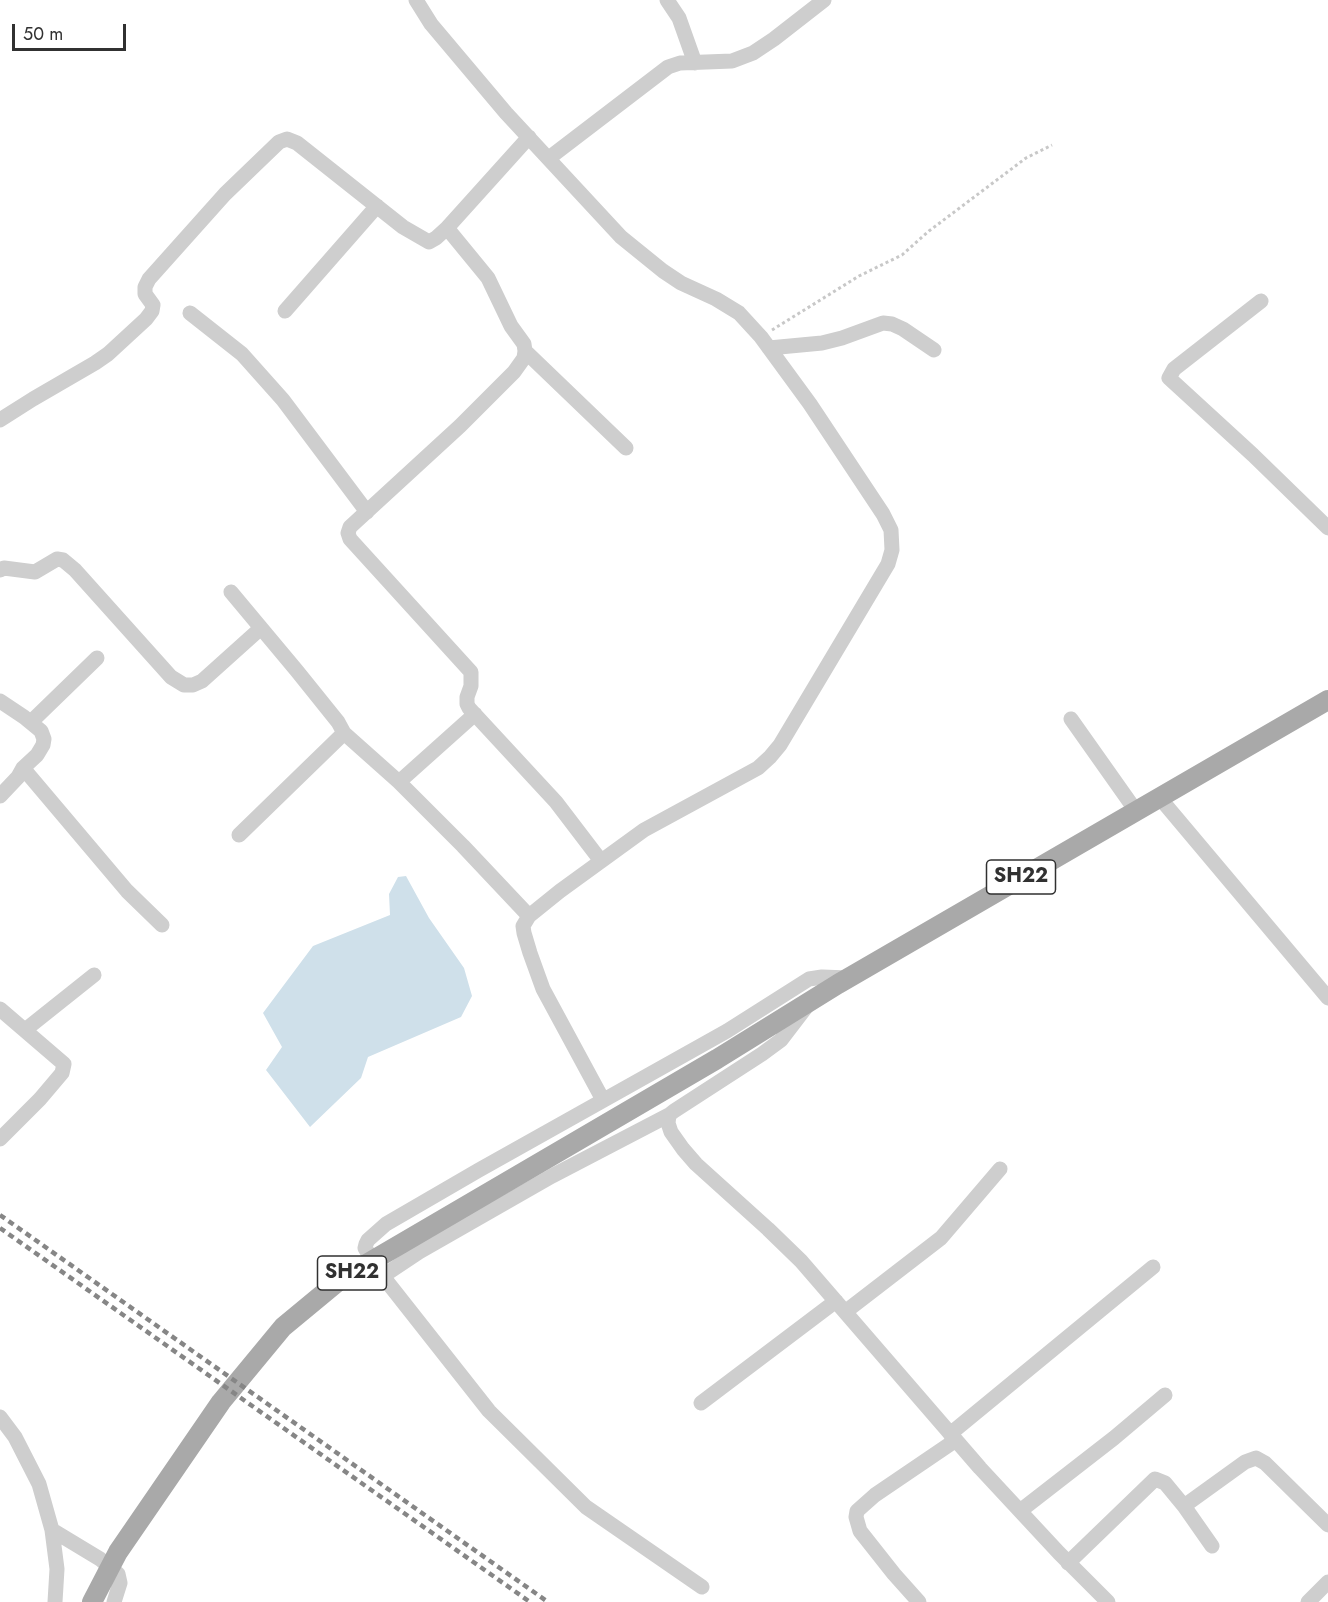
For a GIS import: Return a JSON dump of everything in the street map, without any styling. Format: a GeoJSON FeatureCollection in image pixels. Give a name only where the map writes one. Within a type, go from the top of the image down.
{"type":"FeatureCollection","features":[{"type":"Feature","properties":{"kind":"main road","name":"SH22"},"geometry":{"type":"LineString","coordinates":[[92,1602],[118,1552],[221,1402],[283,1327],[341,1280],[717,1059],[736,1045],[848,978],[1328,700]]}},
{"type":"Feature","properties":{"kind":"street"},"geometry":{"type":"LineString","coordinates":[[416,0],[431,24],[506,113],[621,237],[681,283],[716,299],[739,313],[765,342],[810,404],[883,514],[891,530],[892,550],[888,564],[780,745],[770,757],[758,768],[644,830],[560,891],[529,916],[523,926],[543,989],[603,1100]]}},
{"type":"Feature","properties":{"kind":"street"},"geometry":{"type":"LineString","coordinates":[[667,0],[679,18],[695,63]]}},
{"type":"Feature","properties":{"kind":"street"},"geometry":{"type":"LineString","coordinates":[[549,158],[668,67],[680,63],[732,61],[753,53],[824,0]]}},
{"type":"Feature","properties":{"kind":"street"},"geometry":{"type":"LineString","coordinates":[[0,420],[95,363],[146,320],[153,305],[145,294],[145,287],[149,279],[225,194],[279,142],[287,139],[297,143],[404,227],[429,242],[447,228],[529,137]]}},
{"type":"Feature","properties":{"kind":"street"},"geometry":{"type":"LineString","coordinates":[[285,310],[378,207]]}},
{"type":"Feature","properties":{"kind":"street"},"geometry":{"type":"LineString","coordinates":[[447,228],[488,278],[512,326],[524,344],[524,358],[514,372],[460,426],[350,527],[348,533],[350,539],[471,672],[467,704],[556,802],[601,861]]}},
{"type":"Feature","properties":{"kind":"street"},"geometry":{"type":"LineString","coordinates":[[1261,301],[1174,369],[1169,378],[1328,528]]}},
{"type":"Feature","properties":{"kind":"street"},"geometry":{"type":"LineString","coordinates":[[190,313],[242,354],[284,400],[367,512]]}},
{"type":"Feature","properties":{"kind":"street"},"geometry":{"type":"LineString","coordinates":[[765,342],[822,343],[883,323],[903,329],[934,350]]}},
{"type":"Feature","properties":{"kind":"street"},"geometry":{"type":"LineString","coordinates":[[525,351],[626,448]]}},
{"type":"Feature","properties":{"kind":"street"},"geometry":{"type":"LineString","coordinates":[[0,570],[4,568],[35,572],[57,559],[63,560],[75,570],[171,677],[184,685],[193,685],[202,681],[261,628]]}},
{"type":"Feature","properties":{"kind":"street"},"geometry":{"type":"LineString","coordinates":[[231,592],[338,722],[344,733],[399,782],[529,916]]}},
{"type":"Feature","properties":{"kind":"street"},"geometry":{"type":"LineString","coordinates":[[31,722],[97,658]]}},
{"type":"Feature","properties":{"kind":"street"},"geometry":{"type":"LineString","coordinates":[[0,701],[31,722],[44,739],[37,755],[0,796]]}},
{"type":"Feature","properties":{"kind":"street"},"geometry":{"type":"LineString","coordinates":[[399,782],[475,714]]}},
{"type":"Feature","properties":{"kind":"street"},"geometry":{"type":"LineString","coordinates":[[1071,719],[1136,811]]}},
{"type":"Feature","properties":{"kind":"street"},"geometry":{"type":"LineString","coordinates":[[239,835],[344,733]]}},
{"type":"Feature","properties":{"kind":"street"},"geometry":{"type":"LineString","coordinates":[[23,768],[128,891],[162,925]]}},
{"type":"Feature","properties":{"kind":"street"},"geometry":{"type":"LineString","coordinates":[[1159,797],[1328,998]]}},
{"type":"Feature","properties":{"kind":"street"},"geometry":{"type":"LineString","coordinates":[[25,1030],[94,975]]}},
{"type":"Feature","properties":{"kind":"street"},"geometry":{"type":"LineString","coordinates":[[702,1587],[586,1508],[489,1411],[383,1276],[365,1248],[368,1240],[386,1224],[727,1031],[809,979],[848,978]]}},
{"type":"Feature","properties":{"kind":"street"},"geometry":{"type":"LineString","coordinates":[[383,1276],[419,1252],[552,1176],[669,1115],[781,1040],[810,1001]]}},
{"type":"Feature","properties":{"kind":"street"},"geometry":{"type":"LineString","coordinates":[[0,1010],[64,1064],[62,1072],[40,1099],[0,1139]]}},
{"type":"Feature","properties":{"kind":"street"},"geometry":{"type":"LineString","coordinates":[[669,1115],[668,1123],[671,1132],[682,1149],[801,1261],[953,1437],[1068,1563],[1108,1602]]}},
{"type":"Feature","properties":{"kind":"street"},"geometry":{"type":"LineString","coordinates":[[701,1403],[940,1238],[1000,1169]]}},
{"type":"Feature","properties":{"kind":"street"},"geometry":{"type":"LineString","coordinates":[[919,1602],[860,1531],[856,1517],[857,1511],[953,1437],[1153,1267]]}},
{"type":"Feature","properties":{"kind":"street"},"geometry":{"type":"LineString","coordinates":[[1020,1511],[1165,1395]]}},
{"type":"Feature","properties":{"kind":"street"},"geometry":{"type":"LineString","coordinates":[[0,1417],[15,1437],[39,1484],[52,1530],[57,1569],[55,1602]]}},
{"type":"Feature","properties":{"kind":"street"},"geometry":{"type":"LineString","coordinates":[[1184,1506],[1245,1461],[1256,1458],[1265,1463],[1328,1525]]}},
{"type":"Feature","properties":{"kind":"street"},"geometry":{"type":"LineString","coordinates":[[1068,1563],[1155,1479],[1165,1483],[1212,1546]]}},
{"type":"Feature","properties":{"kind":"street"},"geometry":{"type":"LineString","coordinates":[[52,1530],[100,1559],[118,1574],[120,1583],[114,1602]]}},
{"type":"Feature","properties":{"kind":"street"},"geometry":{"type":"LineString","coordinates":[[1308,1602],[1328,1582]]}},
{"type":"Feature","properties":{"kind":"path"},"geometry":{"type":"LineString","coordinates":[[765,342],[860,276],[902,255],[929,231],[1026,158],[1052,145]]}},
{"type":"Feature","properties":{"kind":"shaded area"},"geometry":{"type":"Polygon","coordinates":[[[406,876],[429,918],[464,968],[472,996],[461,1017],[368,1057],[361,1078],[310,1127],[266,1070],[282,1047],[263,1013],[313,946],[390,915],[389,894],[398,877],[406,876]]]}},
{"type":"Feature","properties":{"kind":"railway"},"geometry":{"type":"LineString","coordinates":[[0,1215],[548,1602]]}},
{"type":"Feature","properties":{"kind":"railway"},"geometry":{"type":"LineString","coordinates":[[0,1228],[530,1602]]}}]}
